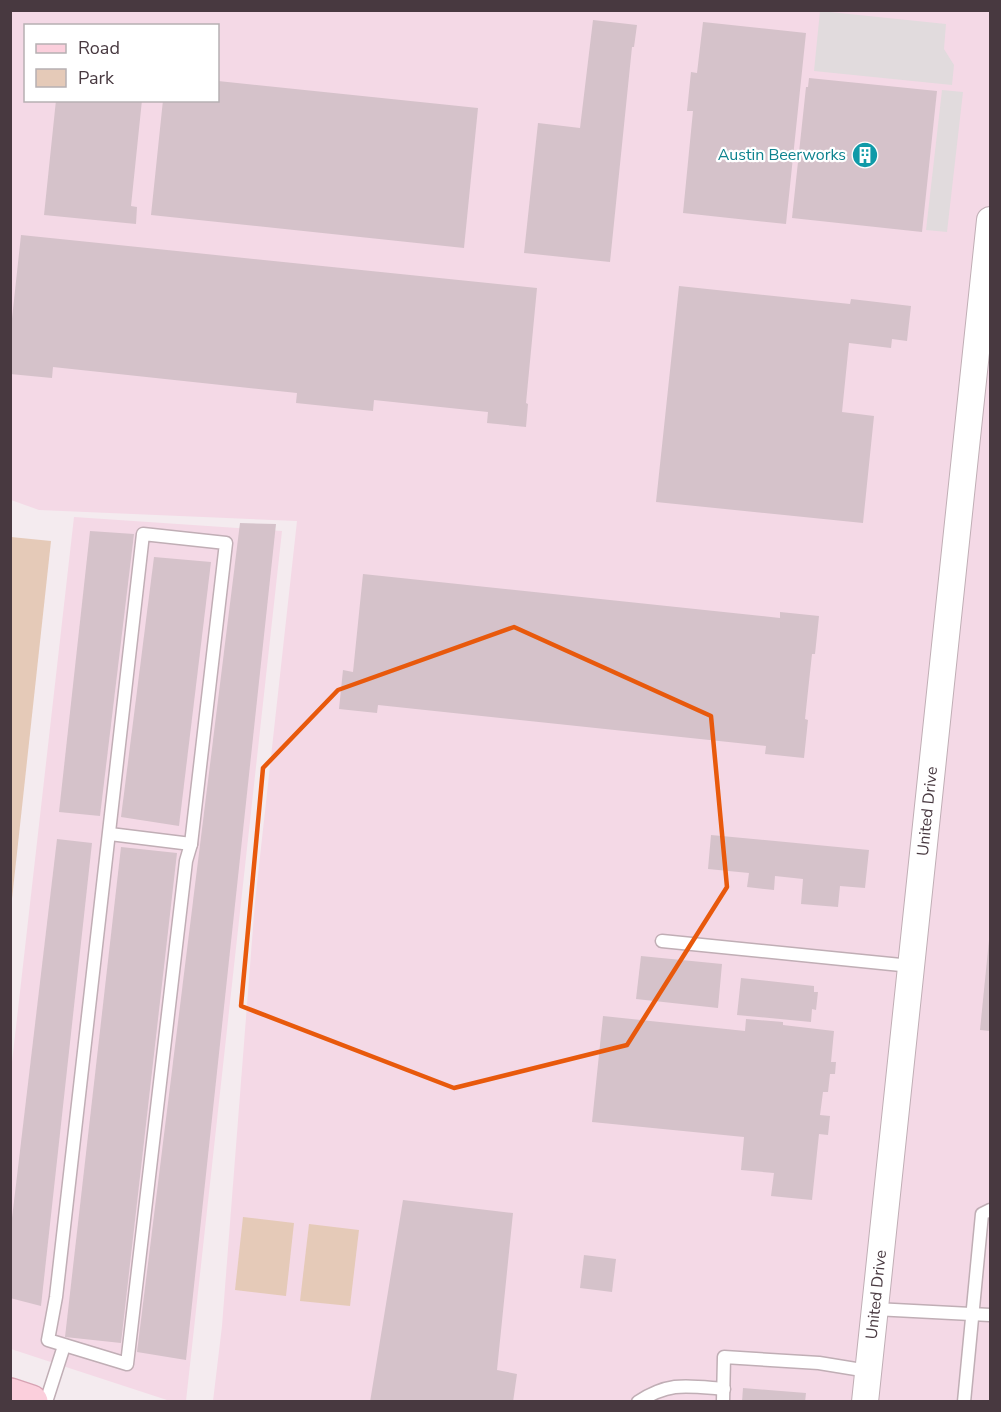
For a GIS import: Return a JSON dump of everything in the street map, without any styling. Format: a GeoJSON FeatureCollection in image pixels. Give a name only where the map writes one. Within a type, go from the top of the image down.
{"type":"FeatureCollection","features":[{"type":"Feature","properties":{"kind":"main road"},"geometry":{"type":"LineString","coordinates":[[10,1395],[31,1401]]}},
{"type":"Feature","properties":{"kind":"street","name":"United Drive"},"geometry":{"type":"LineString","coordinates":[[865,1401],[990,220]]}},
{"type":"Feature","properties":{"kind":"lane"},"geometry":{"type":"LineString","coordinates":[[143,534],[226,543],[127,1364],[48,1340],[56,1298],[110,834],[143,534]]}},
{"type":"Feature","properties":{"kind":"lane"},"geometry":{"type":"LineString","coordinates":[[110,834],[191,844]]}},
{"type":"Feature","properties":{"kind":"lane"},"geometry":{"type":"LineString","coordinates":[[662,941],[911,966]]}},
{"type":"Feature","properties":{"kind":"lane"},"geometry":{"type":"LineString","coordinates":[[964,1401],[982,1214],[990,1210]]}},
{"type":"Feature","properties":{"kind":"lane"},"geometry":{"type":"LineString","coordinates":[[875,1309],[990,1315]]}},
{"type":"Feature","properties":{"kind":"lane"},"geometry":{"type":"LineString","coordinates":[[46,1401],[64,1346]]}},
{"type":"Feature","properties":{"kind":"lane"},"geometry":{"type":"LineString","coordinates":[[639,1401],[655,1391],[683,1386],[724,1395],[724,1357],[819,1363],[868,1371]]}},
{"type":"Feature","properties":{"kind":"highlighted area"},"geometry":{"type":"Polygon","coordinates":[[[514,627],[711,716],[727,887],[627,1045],[454,1088],[241,1006],[263,768],[338,690],[514,627]]]}},
{"type":"Feature","properties":{"kind":"shaded area"},"geometry":{"type":"Polygon","coordinates":[[[10,11],[990,11],[990,1401],[213,1401],[222,1326],[255,902],[297,521],[39,510],[11,500],[10,11]]]}},
{"type":"Feature","properties":{"kind":"shaded area"},"geometry":{"type":"Polygon","coordinates":[[[820,11],[946,24],[944,49],[954,65],[952,85],[814,71],[820,11]]]}},
{"type":"Feature","properties":{"kind":"shaded area"},"geometry":{"type":"Polygon","coordinates":[[[942,90],[963,92],[947,232],[926,230],[942,90]]]}},
{"type":"Feature","properties":{"kind":"shaded area"},"geometry":{"type":"Polygon","coordinates":[[[74,517],[282,531],[186,1401],[170,1401],[11,1349],[11,1071],[74,517]]]}},
{"type":"Feature","properties":{"kind":"green space"},"geometry":{"type":"Polygon","coordinates":[[[10,537],[51,541],[11,908],[10,537]]]}},
{"type":"Feature","properties":{"kind":"green space"},"geometry":{"type":"Polygon","coordinates":[[[243,1217],[294,1223],[286,1296],[235,1290],[243,1217]]]}},
{"type":"Feature","properties":{"kind":"green space"},"geometry":{"type":"Polygon","coordinates":[[[309,1224],[359,1230],[350,1306],[300,1301],[309,1224]]]}},
{"type":"Feature","properties":{"kind":"building"},"geometry":{"type":"Polygon","coordinates":[[[593,20],[637,25],[634,47],[632,47],[610,262],[524,253],[538,123],[580,128],[593,20]]]}},
{"type":"Feature","properties":{"kind":"building"},"geometry":{"type":"Polygon","coordinates":[[[703,22],[806,33],[786,224],[683,213],[693,111],[687,111],[691,72],[697,73],[703,22]]]}},
{"type":"Feature","properties":{"kind":"building","name":"Austin Beerworks"},"geometry":{"type":"Polygon","coordinates":[[[809,78],[937,91],[922,232],[792,218],[806,87],[808,87],[809,78]]]}},
{"type":"Feature","properties":{"kind":"building"},"geometry":{"type":"Polygon","coordinates":[[[219,81],[478,108],[464,248],[151,215],[163,102],[219,102],[219,81]]]}},
{"type":"Feature","properties":{"kind":"building"},"geometry":{"type":"Polygon","coordinates":[[[56,102],[142,102],[131,206],[137,207],[136,224],[44,215],[56,102]]]}},
{"type":"Feature","properties":{"kind":"building"},"geometry":{"type":"Polygon","coordinates":[[[21,235],[537,288],[526,403],[528,404],[526,427],[487,423],[488,412],[374,400],[373,411],[296,403],[297,393],[53,367],[52,378],[10,374],[10,337],[21,235]]]}},
{"type":"Feature","properties":{"kind":"building"},"geometry":{"type":"Polygon","coordinates":[[[679,286],[850,304],[851,299],[911,306],[907,341],[892,339],[891,348],[849,343],[842,412],[874,416],[863,523],[656,502],[679,286]]]}},
{"type":"Feature","properties":{"kind":"building"},"geometry":{"type":"Polygon","coordinates":[[[240,523],[276,524],[186,1360],[137,1352],[240,523]]]}},
{"type":"Feature","properties":{"kind":"building"},"geometry":{"type":"Polygon","coordinates":[[[90,531],[134,534],[100,816],[59,812],[90,531]]]}},
{"type":"Feature","properties":{"kind":"building"},"geometry":{"type":"Polygon","coordinates":[[[154,557],[211,562],[179,826],[121,817],[154,557]]]}},
{"type":"Feature","properties":{"kind":"building"},"geometry":{"type":"Polygon","coordinates":[[[363,574],[780,618],[780,612],[819,616],[815,654],[812,654],[805,719],[808,720],[804,758],[765,754],[766,746],[378,705],[377,713],[339,709],[343,670],[353,672],[363,574]]]}},
{"type":"Feature","properties":{"kind":"building"},"geometry":{"type":"Polygon","coordinates":[[[711,835],[869,850],[865,888],[840,886],[838,907],[801,904],[803,879],[775,876],[774,890],[747,887],[749,873],[708,869],[711,835]]]}},
{"type":"Feature","properties":{"kind":"building"},"geometry":{"type":"Polygon","coordinates":[[[57,839],[92,843],[41,1306],[10,1298],[10,1235],[57,839]]]}},
{"type":"Feature","properties":{"kind":"building"},"geometry":{"type":"Polygon","coordinates":[[[121,847],[177,853],[121,1343],[65,1337],[121,847]]]}},
{"type":"Feature","properties":{"kind":"building"},"geometry":{"type":"Polygon","coordinates":[[[990,940],[990,1031],[980,1030],[990,940]]]}},
{"type":"Feature","properties":{"kind":"building"},"geometry":{"type":"Polygon","coordinates":[[[641,956],[722,964],[718,1008],[636,999],[641,956]]]}},
{"type":"Feature","properties":{"kind":"building"},"geometry":{"type":"Polygon","coordinates":[[[741,978],[814,986],[814,992],[818,992],[816,1010],[812,1009],[811,1022],[737,1015],[741,978]]]}},
{"type":"Feature","properties":{"kind":"building"},"geometry":{"type":"Polygon","coordinates":[[[603,1016],[745,1031],[746,1019],[783,1022],[783,1025],[834,1031],[831,1062],[836,1062],[835,1074],[830,1074],[828,1092],[823,1092],[820,1115],[830,1116],[828,1135],[819,1134],[812,1200],[771,1196],[774,1173],[741,1170],[744,1137],[592,1122],[603,1016]]]}},
{"type":"Feature","properties":{"kind":"building"},"geometry":{"type":"Polygon","coordinates":[[[403,1200],[513,1213],[497,1370],[517,1374],[513,1402],[370,1402],[403,1200]]]}},
{"type":"Feature","properties":{"kind":"building"},"geometry":{"type":"Polygon","coordinates":[[[584,1255],[616,1259],[612,1292],[580,1288],[584,1255]]]}},
{"type":"Feature","properties":{"kind":"building"},"geometry":{"type":"Polygon","coordinates":[[[743,1388],[806,1393],[805,1402],[742,1402],[743,1388]]]}},
{"type":"Feature","properties":{"kind":"place","name":"Austin Beerworks"},"geometry":{"type":"Point","coordinates":[865,155]}}]}
